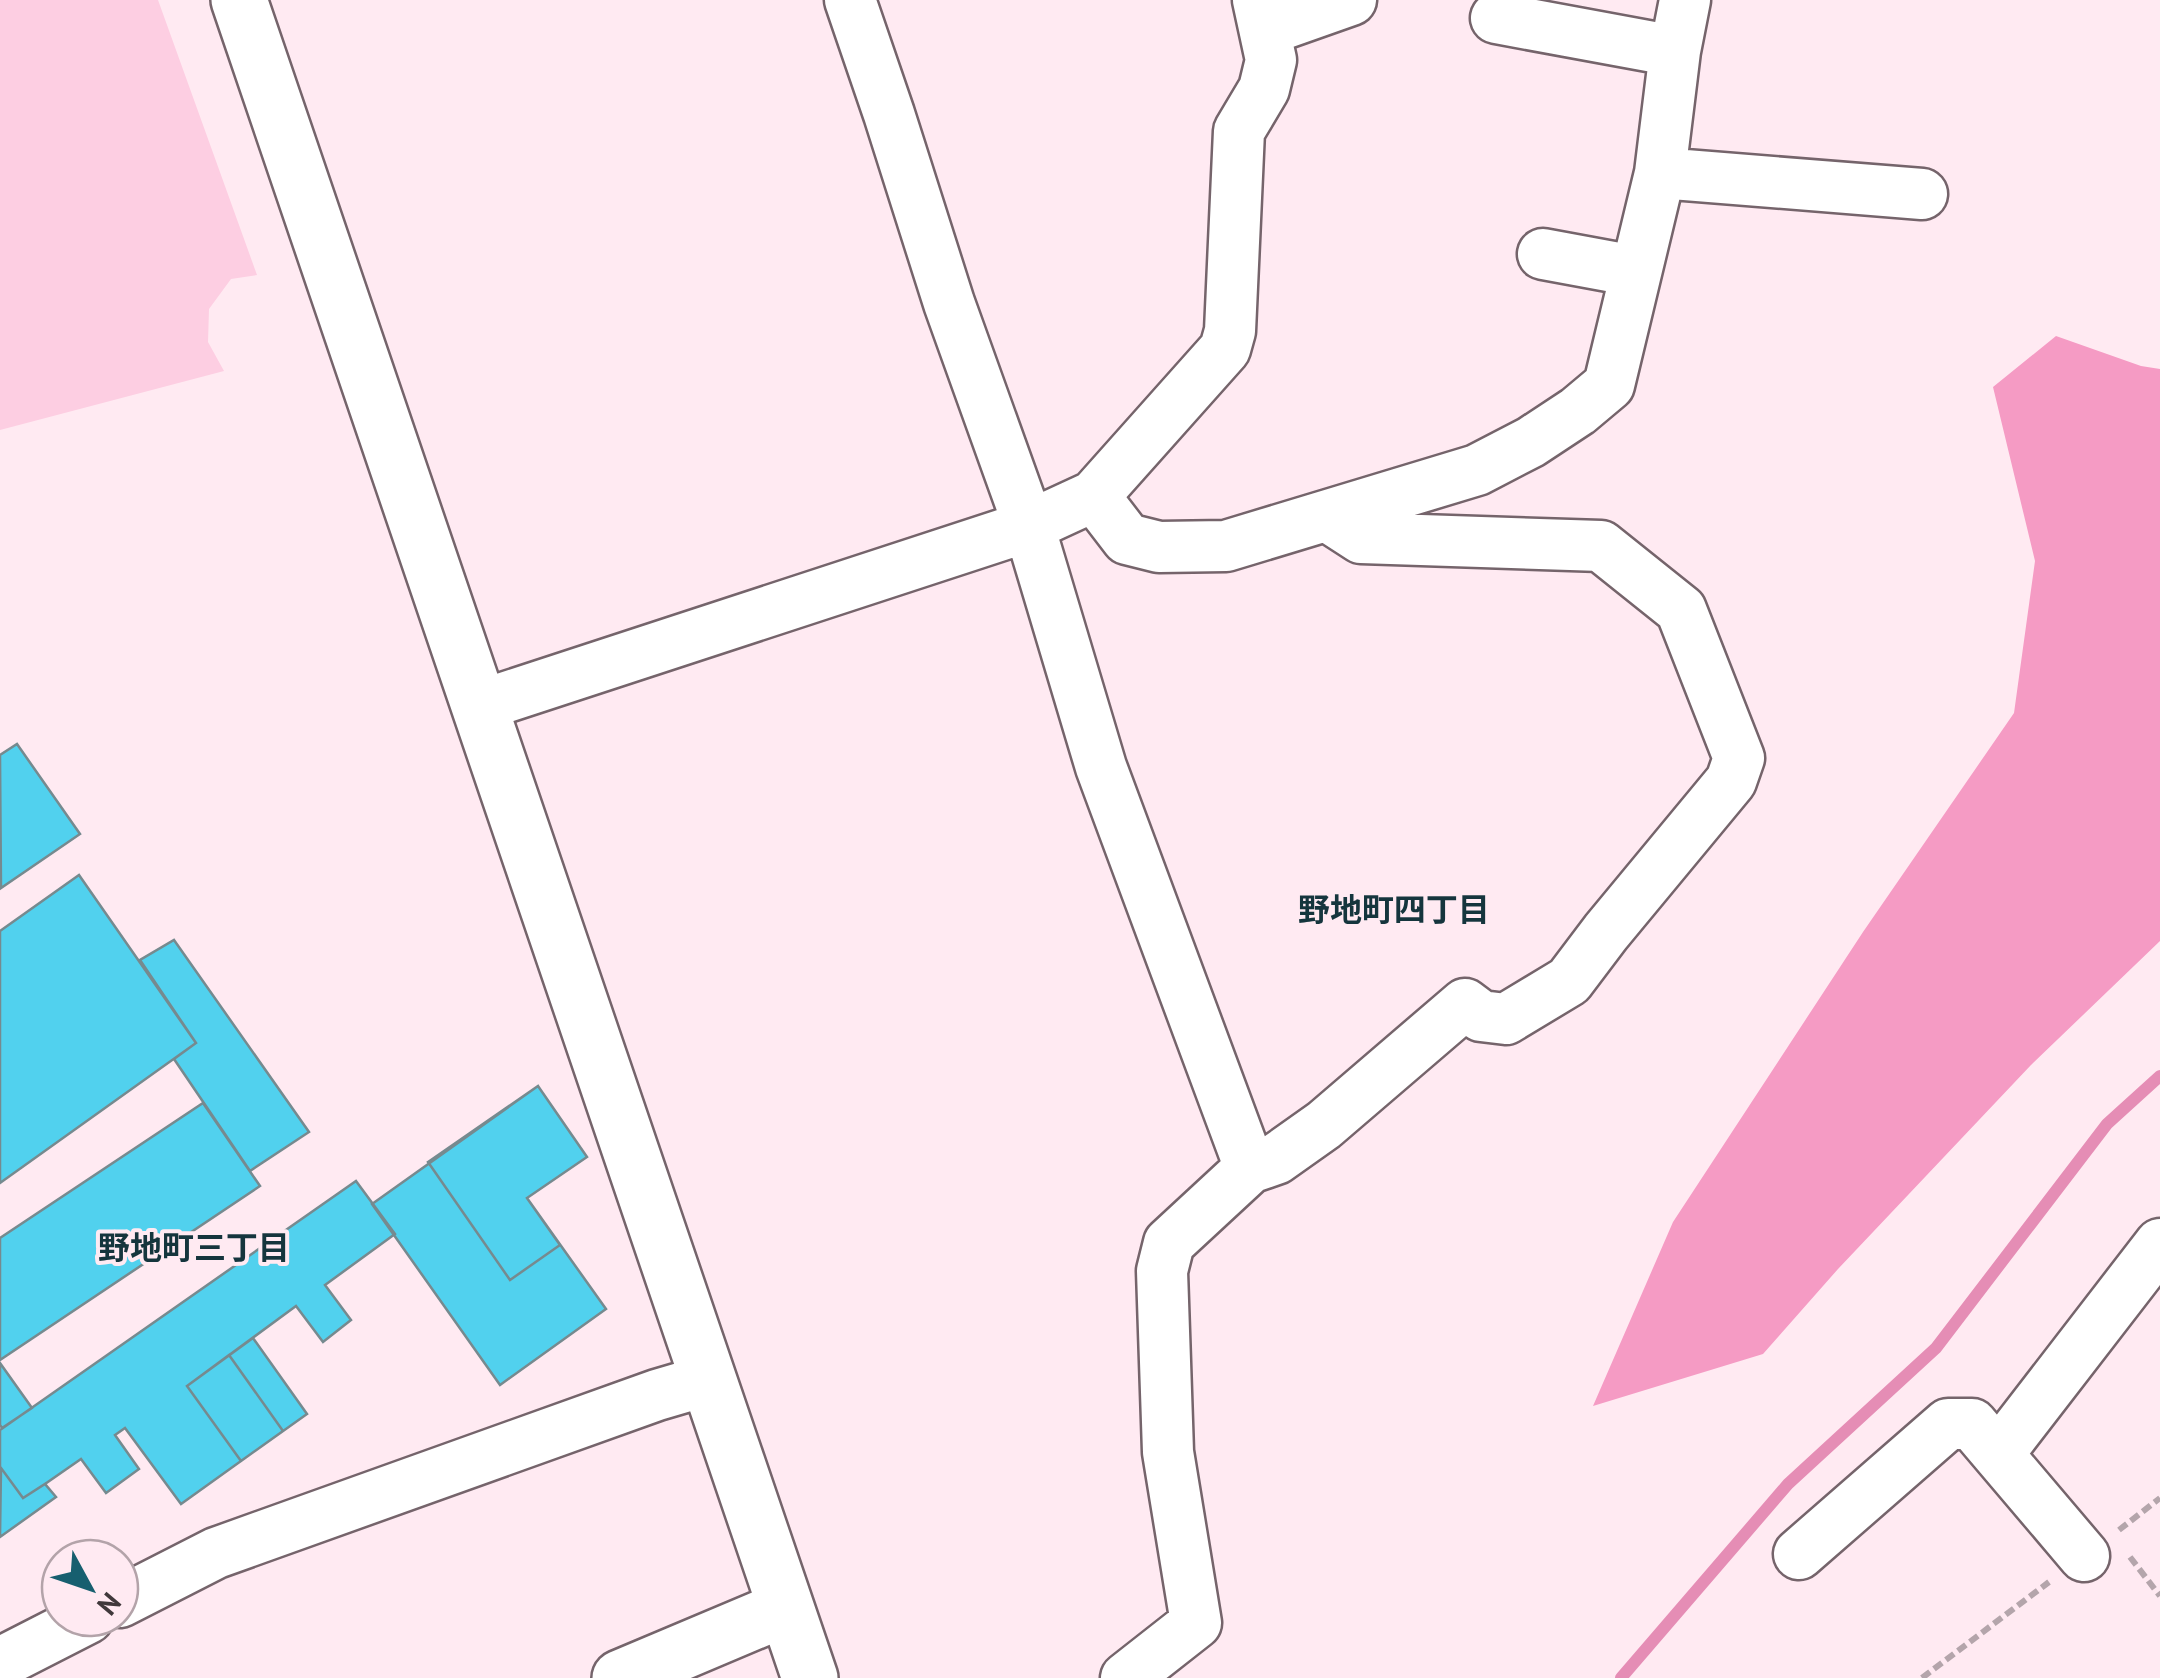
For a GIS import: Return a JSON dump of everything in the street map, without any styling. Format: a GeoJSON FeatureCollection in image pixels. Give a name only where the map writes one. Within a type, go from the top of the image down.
{"type":"FeatureCollection","features":[{"type":"Feature","properties":{"kind":"street"},"geometry":{"type":"LineString","coordinates":[[239,0],[810,1678]]}},
{"type":"Feature","properties":{"kind":"street"},"geometry":{"type":"LineString","coordinates":[[850,0],[949,303],[1029,526],[1101,767],[1250,1168]]}},
{"type":"Feature","properties":{"kind":"street"},"geometry":{"type":"LineString","coordinates":[[479,706],[1029,526],[1094,496],[1226,349],[1240,131],[1264,88],[1271,60],[1262,15],[1351,0]]}},
{"type":"Feature","properties":{"kind":"street"},"geometry":{"type":"LineString","coordinates":[[1094,496],[1127,540],[1159,547],[1226,546],[1477,470],[1531,442],[1609,385],[1660,173],[1685,0]]}},
{"type":"Feature","properties":{"kind":"street"},"geometry":{"type":"LineString","coordinates":[[1496,18],[1675,51]]}},
{"type":"Feature","properties":{"kind":"street"},"geometry":{"type":"LineString","coordinates":[[1660,173],[1922,194]]}},
{"type":"Feature","properties":{"kind":"street"},"geometry":{"type":"LineString","coordinates":[[1543,254],[1635,271]]}},
{"type":"Feature","properties":{"kind":"street"},"geometry":{"type":"LineString","coordinates":[[1126,1678],[1196,1623],[1168,1452],[1162,1271],[1169,1243],[1250,1168],[1276,1159],[1324,1125],[1466,1004],[1481,1016],[1506,1018],[1569,980],[1731,781],[1739,758],[1680,610],[1601,546],[1361,538],[1328,516]]}},
{"type":"Feature","properties":{"kind":"street"},"geometry":{"type":"LineString","coordinates":[[1998,1454],[2160,1244]]}},
{"type":"Feature","properties":{"kind":"street"},"geometry":{"type":"LineString","coordinates":[[140,1592],[216,1552],[708,1380]]}},
{"type":"Feature","properties":{"kind":"street"},"geometry":{"type":"LineString","coordinates":[[1800,1554],[1948,1424],[1972,1424],[1998,1454],[2098,1545]]}},
{"type":"Feature","properties":{"kind":"street"},"geometry":{"type":"LineString","coordinates":[[620,1678],[786,1608]]}},
{"type":"Feature","properties":{"kind":"street"},"geometry":{"type":"LineString","coordinates":[[0,1663],[49,1638]]}},
{"type":"Feature","properties":{"kind":"path"},"geometry":{"type":"LineString","coordinates":[[1922,1678],[2160,1498]]}},
{"type":"Feature","properties":{"kind":"path"},"geometry":{"type":"LineString","coordinates":[[2098,1545],[2160,1596]]}},
{"type":"Feature","properties":{"kind":"shaded area"},"geometry":{"type":"Polygon","coordinates":[[[0,0],[158,0],[257,275],[231,279],[209,309],[208,342],[224,371],[0,430],[0,0]]]}},
{"type":"Feature","properties":{"kind":"shaded area"},"geometry":{"type":"Polygon","coordinates":[[[2056,336],[2160,369],[2160,941],[2031,1065],[1763,1354],[1593,1406],[1673,1222],[1863,932],[2014,713],[2035,561],[1993,387],[2056,336]]]}},
{"type":"Feature","properties":{"kind":"building"},"geometry":{"type":"Polygon","coordinates":[[[17,744],[80,834],[1,888],[0,755],[17,744]]]}},
{"type":"Feature","properties":{"kind":"building"},"geometry":{"type":"Polygon","coordinates":[[[79,875],[196,1043],[0,1183],[0,931],[79,875]]]}},
{"type":"Feature","properties":{"kind":"building"},"geometry":{"type":"Polygon","coordinates":[[[174,940],[309,1132],[250,1171],[174,1059],[196,1043],[140,960],[174,940]]]}},
{"type":"Feature","properties":{"kind":"building"},"geometry":{"type":"Polygon","coordinates":[[[538,1086],[587,1157],[527,1198],[606,1309],[500,1385],[372,1204],[538,1086]]]}},
{"type":"Feature","properties":{"kind":"building"},"geometry":{"type":"Polygon","coordinates":[[[538,1086],[587,1157],[527,1198],[560,1245],[510,1280],[428,1162],[538,1086]]]}},
{"type":"Feature","properties":{"kind":"building"},"geometry":{"type":"Polygon","coordinates":[[[203,1103],[260,1186],[0,1360],[0,1238],[203,1103]]]}},
{"type":"Feature","properties":{"kind":"building"},"geometry":{"type":"Polygon","coordinates":[[[356,1181],[395,1234],[325,1285],[351,1320],[323,1342],[296,1306],[187,1386],[241,1461],[181,1504],[125,1428],[115,1435],[139,1469],[106,1493],[81,1459],[45,1484],[56,1497],[0,1537],[0,1430],[356,1181]]]}},
{"type":"Feature","properties":{"kind":"building"},"geometry":{"type":"Polygon","coordinates":[[[253,1338],[307,1414],[241,1461],[187,1386],[253,1338]]]}},
{"type":"Feature","properties":{"kind":"building"},"geometry":{"type":"Polygon","coordinates":[[[229,1355],[283,1431],[241,1461],[187,1386],[229,1355]]]}},
{"type":"Feature","properties":{"kind":"building"},"geometry":{"type":"Polygon","coordinates":[[[0,1363],[32,1408],[2,1428],[0,1425],[0,1363]]]}},
{"type":"Feature","properties":{"kind":"building"},"geometry":{"type":"Polygon","coordinates":[[[1,1468],[23,1498],[45,1484],[56,1497],[0,1537],[1,1468]]]}},
{"type":"Feature","properties":{"kind":"waterway"},"geometry":{"type":"LineString","coordinates":[[1621,1678],[1788,1484],[1936,1348],[2107,1124],[2160,1076]]}},
{"type":"Feature","properties":{"kind":"district","name":"野地町四丁目"},"geometry":{"type":"Point","coordinates":[1394,910]}},
{"type":"Feature","properties":{"kind":"district","name":"野地町三丁目"},"geometry":{"type":"Point","coordinates":[194,1248]}}]}
